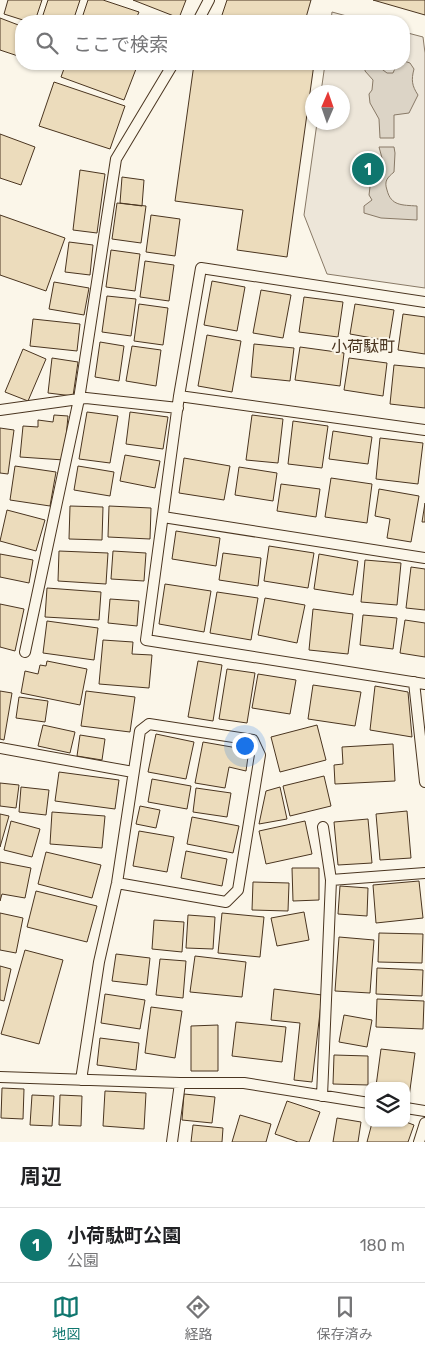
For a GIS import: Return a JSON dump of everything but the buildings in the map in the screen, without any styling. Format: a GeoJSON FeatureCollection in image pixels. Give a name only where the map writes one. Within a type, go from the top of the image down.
{"type":"FeatureCollection","features":[{"type":"Feature","properties":{"kind":"lane"},"geometry":{"type":"LineString","coordinates":[[201,15],[209,0]]}},
{"type":"Feature","properties":{"kind":"lane"},"geometry":{"type":"LineString","coordinates":[[25,652],[79,399],[116,159],[169,70]]}},
{"type":"Feature","properties":{"kind":"lane"},"geometry":{"type":"LineString","coordinates":[[425,302],[201,268],[179,396],[146,640],[425,684]]}},
{"type":"Feature","properties":{"kind":"lane"},"geometry":{"type":"LineString","coordinates":[[179,396],[425,430]]}},
{"type":"Feature","properties":{"kind":"lane"},"geometry":{"type":"LineString","coordinates":[[0,410],[86,398],[178,408]]}},
{"type":"Feature","properties":{"kind":"lane"},"geometry":{"type":"LineString","coordinates":[[163,517],[425,558]]}},
{"type":"Feature","properties":{"kind":"lane"},"geometry":{"type":"LineString","coordinates":[[414,682],[425,782]]}},
{"type":"Feature","properties":{"kind":"lane"},"geometry":{"type":"LineString","coordinates":[[81,1080],[99,962],[117,883],[140,731],[149,724],[253,740],[260,755],[238,890],[226,902],[117,883]]}},
{"type":"Feature","properties":{"kind":"lane"},"geometry":{"type":"LineString","coordinates":[[0,748],[134,772]]}},
{"type":"Feature","properties":{"kind":"lane"},"geometry":{"type":"LineString","coordinates":[[322,827],[332,880],[322,1096]]}},
{"type":"Feature","properties":{"kind":"lane"},"geometry":{"type":"LineString","coordinates":[[332,880],[425,873]]}},
{"type":"Feature","properties":{"kind":"lane"},"geometry":{"type":"LineString","coordinates":[[0,1077],[180,1083],[244,1083],[365,1102]]}},
{"type":"Feature","properties":{"kind":"lane"},"geometry":{"type":"LineString","coordinates":[[172,1142],[180,1083]]}},
{"type":"Feature","properties":{"kind":"lane"},"geometry":{"type":"LineString","coordinates":[[410,1108],[425,1110]]}},
{"type":"Feature","properties":{"kind":"lane"},"geometry":{"type":"LineString","coordinates":[[419,1142],[425,1123]]}},
{"type":"Feature","properties":{"kind":"shaded area"},"geometry":{"type":"Polygon","coordinates":[[[332,12],[343,15],[332,15],[332,12]]]}},
{"type":"Feature","properties":{"kind":"shaded area"},"geometry":{"type":"Polygon","coordinates":[[[410,34],[423,37],[425,53],[425,288],[327,274],[304,215],[316,130],[350,130],[350,85],[322,85],[324,70],[410,70],[410,34]]]}},
{"type":"Feature","properties":{"kind":"shaded area"},"geometry":{"type":"Polygon","coordinates":[[[410,63],[414,69],[414,89],[418,95],[409,113],[394,115],[394,138],[380,138],[379,119],[370,103],[369,94],[372,90],[373,80],[365,70],[383,70],[387,73],[393,73],[394,70],[410,70],[410,63]]]}},
{"type":"Feature","properties":{"kind":"shaded area"},"geometry":{"type":"Polygon","coordinates":[[[379,147],[394,147],[394,172],[386,182],[391,199],[398,204],[417,206],[417,220],[381,218],[364,213],[364,206],[372,200],[369,195],[370,187],[364,172],[369,168],[380,165],[382,158],[379,147]]]}},
{"type":"Feature","properties":{"kind":"place","name":"小荷駄町公園"},"geometry":{"type":"Point","coordinates":[368,169]}},
{"type":"Feature","properties":{"kind":"district","name":"小荷駄町"},"geometry":{"type":"Point","coordinates":[363,346]}}]}
